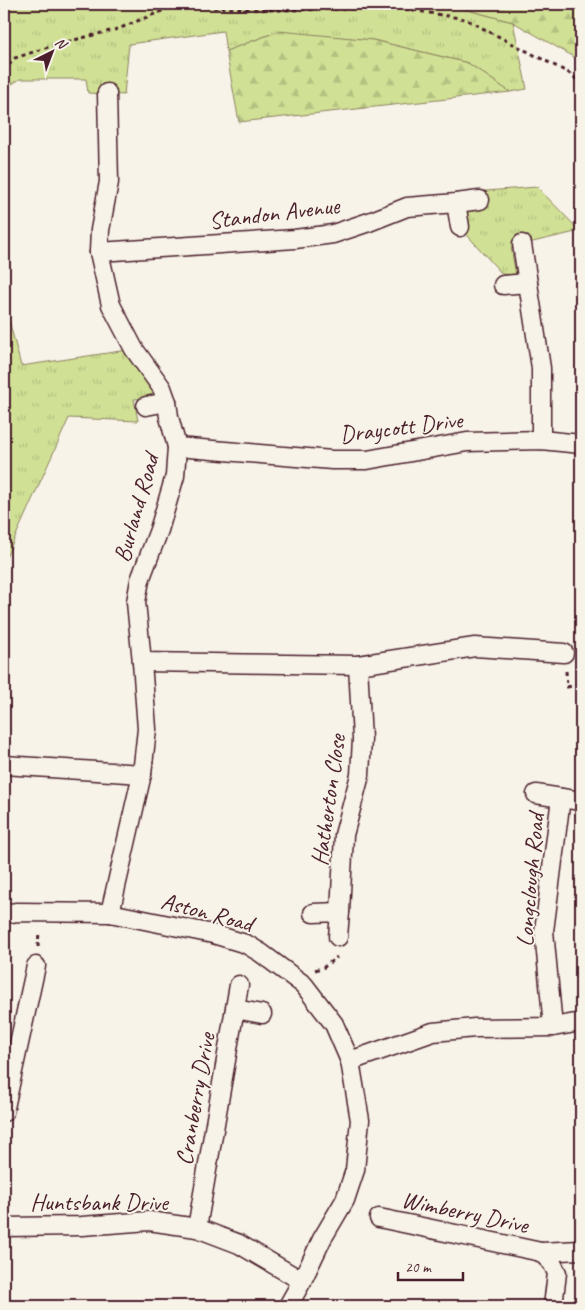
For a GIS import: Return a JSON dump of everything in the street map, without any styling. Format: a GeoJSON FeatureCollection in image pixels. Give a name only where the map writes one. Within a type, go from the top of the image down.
{"type":"FeatureCollection","features":[{"type":"Feature","properties":{"kind":"street","name":"Burland Road"},"geometry":{"type":"LineString","coordinates":[[107,93],[109,182],[100,230],[99,252],[111,305],[134,349],[162,388],[177,447],[175,476],[159,530],[140,580],[136,602],[147,729],[142,774],[110,913]]}},
{"type":"Feature","properties":{"kind":"street","name":"Standon Avenue"},"geometry":{"type":"LineString","coordinates":[[99,252],[295,239],[333,234],[407,207],[456,204],[480,200]]}},
{"type":"Feature","properties":{"kind":"street"},"geometry":{"type":"LineString","coordinates":[[456,204],[460,227]]}},
{"type":"Feature","properties":{"kind":"street"},"geometry":{"type":"LineString","coordinates":[[522,244],[541,368],[541,440]]}},
{"type":"Feature","properties":{"kind":"street"},"geometry":{"type":"LineString","coordinates":[[503,285],[528,283]]}},
{"type":"Feature","properties":{"kind":"street"},"geometry":{"type":"LineString","coordinates":[[146,406],[167,402]]}},
{"type":"Feature","properties":{"kind":"street","name":"Draycott Drive"},"geometry":{"type":"LineString","coordinates":[[177,447],[332,460],[367,460],[467,442],[541,440],[581,444]]}},
{"type":"Feature","properties":{"kind":"street"},"geometry":{"type":"LineString","coordinates":[[142,662],[358,665],[475,647],[564,653]]}},
{"type":"Feature","properties":{"kind":"street","name":"Hatherton Close"},"geometry":{"type":"LineString","coordinates":[[338,937],[344,835],[360,775],[362,739],[358,665]]}},
{"type":"Feature","properties":{"kind":"street"},"geometry":{"type":"LineString","coordinates":[[4,765],[142,774]]}},
{"type":"Feature","properties":{"kind":"street","name":"Longclough Road"},"geometry":{"type":"LineString","coordinates":[[536,794],[581,801]]}},
{"type":"Feature","properties":{"kind":"street","name":"Longclough Road"},"geometry":{"type":"LineString","coordinates":[[553,1026],[544,931],[561,798]]}},
{"type":"Feature","properties":{"kind":"street","name":"Aston Road"},"geometry":{"type":"LineString","coordinates":[[4,914],[41,912],[110,913],[213,934],[246,944],[304,984],[334,1024],[350,1061],[360,1120],[356,1170],[344,1200],[288,1306]]}},
{"type":"Feature","properties":{"kind":"street"},"geometry":{"type":"LineString","coordinates":[[313,913],[340,912]]}},
{"type":"Feature","properties":{"kind":"street"},"geometry":{"type":"LineString","coordinates":[[5,1105],[36,966]]}},
{"type":"Feature","properties":{"kind":"street","name":"Cranberry Drive"},"geometry":{"type":"LineString","coordinates":[[197,1228],[239,985]]}},
{"type":"Feature","properties":{"kind":"street","name":"Cranberry Drive"},"geometry":{"type":"LineString","coordinates":[[235,1009],[262,1014]]}},
{"type":"Feature","properties":{"kind":"street"},"geometry":{"type":"LineString","coordinates":[[350,1061],[433,1032],[475,1028],[553,1026],[581,1022]]}},
{"type":"Feature","properties":{"kind":"street","name":"Wimberry Drive"},"geometry":{"type":"LineString","coordinates":[[379,1218],[541,1252],[580,1250]]}},
{"type":"Feature","properties":{"kind":"street","name":"Huntsbank Drive"},"geometry":{"type":"LineString","coordinates":[[4,1227],[82,1226],[149,1221],[197,1228],[239,1244],[302,1280]]}},
{"type":"Feature","properties":{"kind":"street","name":"Wimberry Drive"},"geometry":{"type":"LineString","coordinates":[[541,1252],[552,1263],[558,1273],[553,1306]]}},
{"type":"Feature","properties":{"kind":"path"},"geometry":{"type":"LineString","coordinates":[[4,71],[15,58],[58,44],[118,29],[174,6],[277,10],[400,8],[465,19],[568,73],[581,83]]}},
{"type":"Feature","properties":{"kind":"path"},"geometry":{"type":"LineString","coordinates":[[564,653],[567,687],[581,684]]}},
{"type":"Feature","properties":{"kind":"path"},"geometry":{"type":"LineString","coordinates":[[36,966],[41,912]]}},
{"type":"Feature","properties":{"kind":"path"},"geometry":{"type":"LineString","coordinates":[[304,984],[314,971],[324,967],[339,954],[338,937]]}},
{"type":"Feature","properties":{"kind":"green space"},"geometry":{"type":"Polygon","coordinates":[[[7,4],[445,4],[513,22],[527,89],[510,92],[468,63],[373,40],[276,32],[226,51],[223,31],[129,44],[124,95],[88,93],[86,79],[20,79],[4,89],[4,15],[7,4]]]}},
{"type":"Feature","properties":{"kind":"green space"},"geometry":{"type":"Polygon","coordinates":[[[445,4],[581,4],[581,61],[513,22],[445,4]]]}},
{"type":"Feature","properties":{"kind":"green space"},"geometry":{"type":"Polygon","coordinates":[[[279,31],[373,40],[468,63],[510,92],[239,122],[226,51],[279,31]]]}},
{"type":"Feature","properties":{"kind":"green space"},"geometry":{"type":"Polygon","coordinates":[[[537,187],[580,231],[511,247],[516,275],[502,274],[460,227],[456,203],[473,192],[537,187]]]}},
{"type":"Feature","properties":{"kind":"green space"},"geometry":{"type":"Polygon","coordinates":[[[4,301],[21,366],[134,349],[165,397],[134,399],[138,421],[69,418],[4,562],[4,301]]]}}]}
